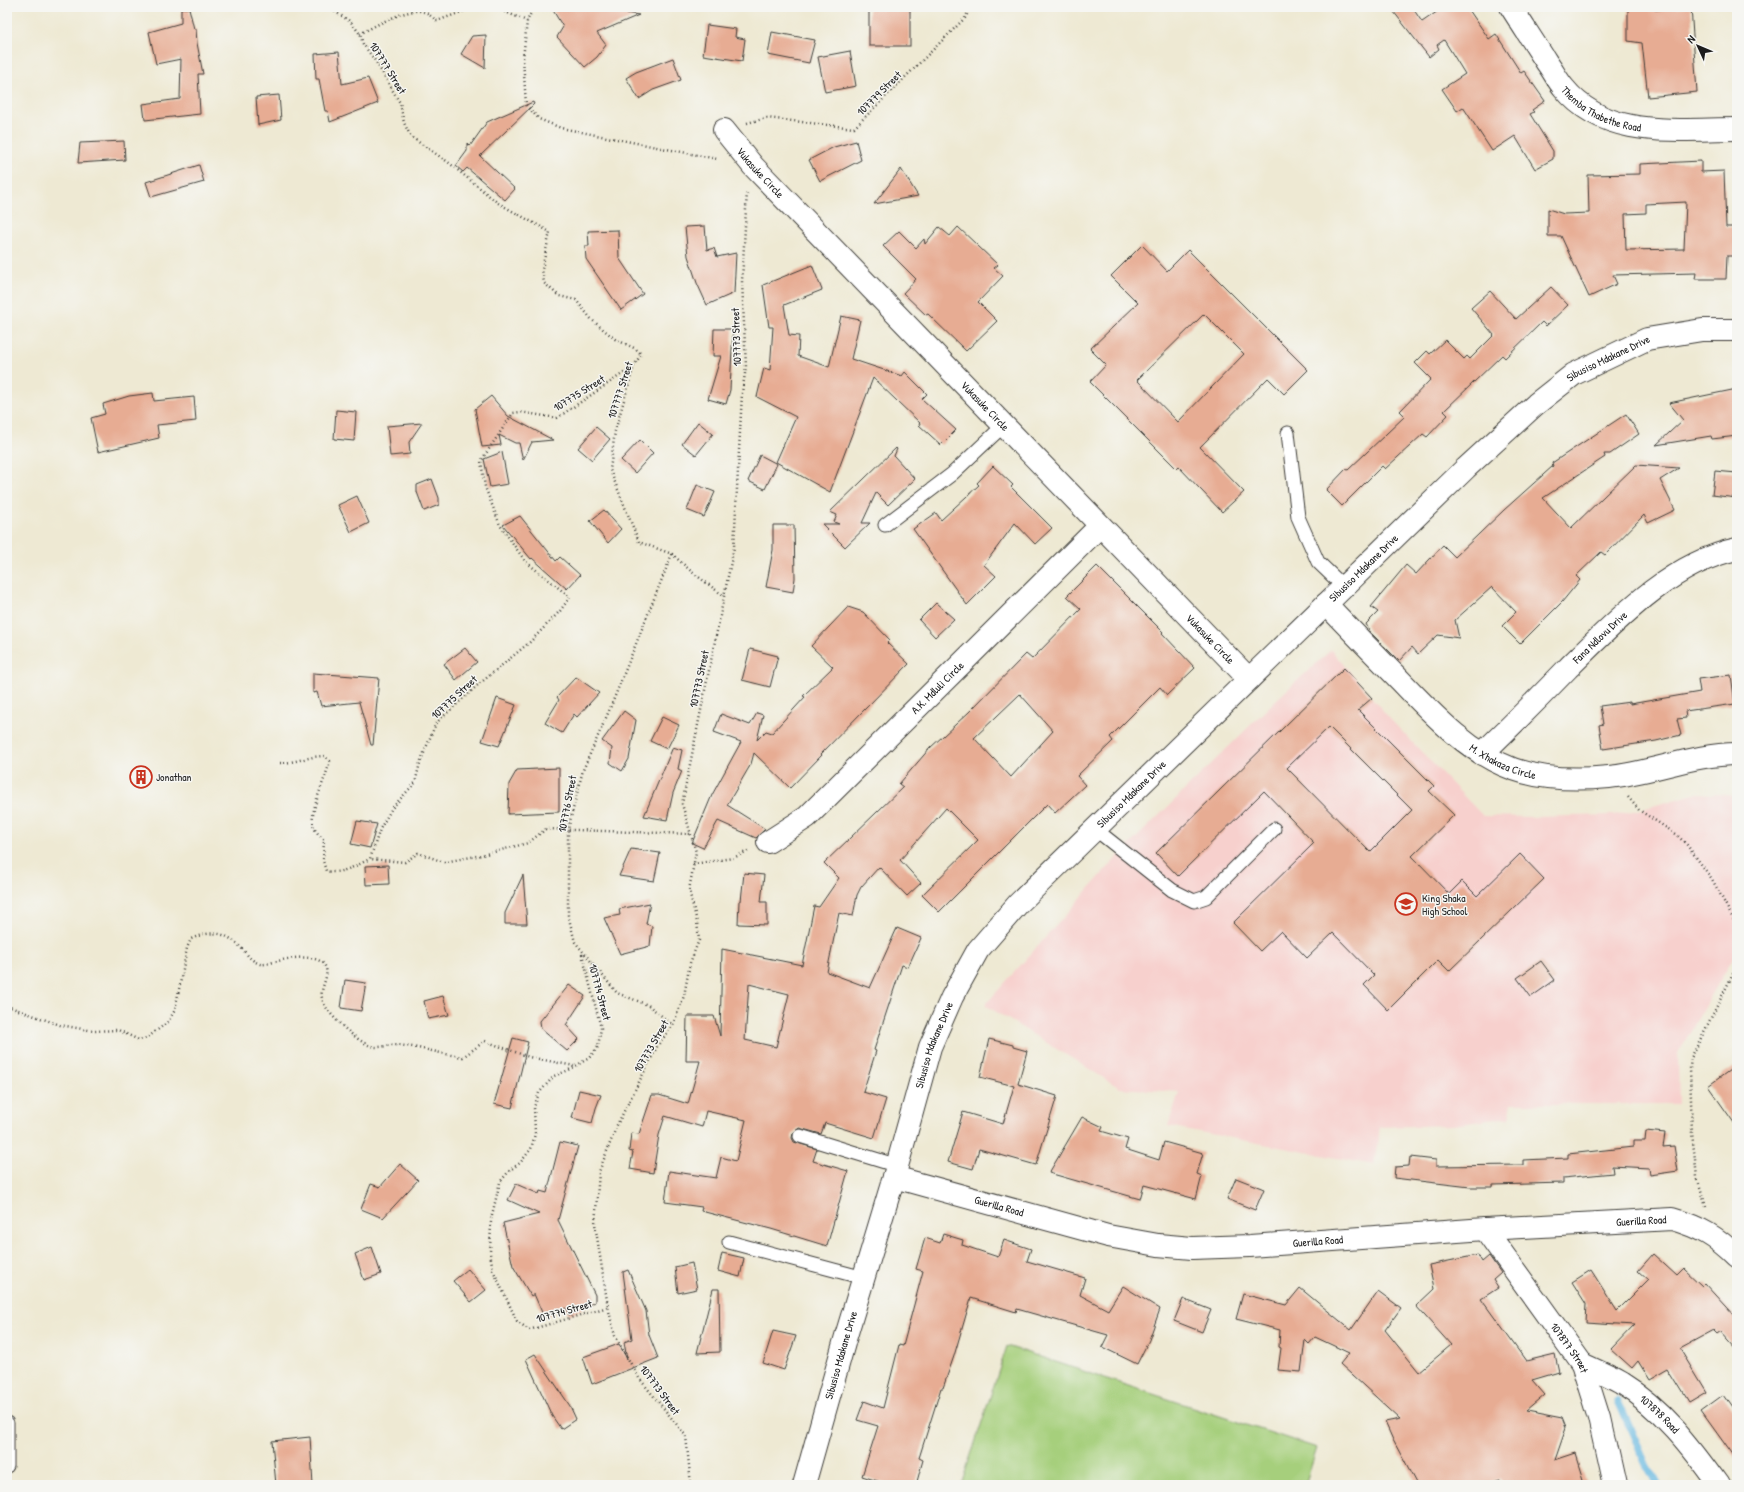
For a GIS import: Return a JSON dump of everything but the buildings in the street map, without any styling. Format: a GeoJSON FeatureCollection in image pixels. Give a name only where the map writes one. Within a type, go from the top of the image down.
{"type":"FeatureCollection","features":[{"type":"Feature","properties":{"kind":"street","name":"Themba Thabethe Road"},"geometry":{"type":"LineString","coordinates":[[1511,7],[1564,88],[1584,108],[1598,117],[1617,124],[1649,129],[1737,129]]}},
{"type":"Feature","properties":{"kind":"street","name":"Vukasuke Circle"},"geometry":{"type":"LineString","coordinates":[[724,130],[753,166],[1100,526],[1250,679]]}},
{"type":"Feature","properties":{"kind":"street","name":"Sibusiso Mdakane Drive"},"geometry":{"type":"LineString","coordinates":[[804,1485],[896,1171],[930,1047],[952,996],[978,950],[1018,904],[1466,468],[1536,404],[1574,374],[1647,339],[1702,330],[1737,330]]}},
{"type":"Feature","properties":{"kind":"street","name":"A.K. Mdluli Circle"},"geometry":{"type":"LineString","coordinates":[[768,842],[807,817],[1100,526]]}},
{"type":"Feature","properties":{"kind":"street","name":"Fana Ndlovu Drive"},"geometry":{"type":"LineString","coordinates":[[1482,754],[1620,618],[1664,583],[1693,564],[1726,551],[1737,549]]}},
{"type":"Feature","properties":{"kind":"street","name":"M. Xhakaza Circle"},"geometry":{"type":"LineString","coordinates":[[1326,604],[1435,717],[1482,754],[1514,769],[1542,776],[1572,780],[1617,776],[1689,760],[1737,754]]}},
{"type":"Feature","properties":{"kind":"street","name":"Guerilla Road"},"geometry":{"type":"LineString","coordinates":[[896,1171],[1108,1236],[1158,1245],[1192,1248],[1250,1246],[1485,1229],[1672,1219],[1690,1224],[1707,1232],[1737,1257]]}},
{"type":"Feature","properties":{"kind":"street","name":"107877 Street"},"geometry":{"type":"LineString","coordinates":[[1485,1229],[1582,1364],[1599,1418],[1614,1485]]}},
{"type":"Feature","properties":{"kind":"street","name":"107878 Road"},"geometry":{"type":"LineString","coordinates":[[1582,1364],[1620,1383],[1645,1400],[1668,1420],[1695,1451],[1719,1485]]}},
{"type":"Feature","properties":{"kind":"lane"},"geometry":{"type":"LineString","coordinates":[[885,525],[952,474],[1004,425]]}},
{"type":"Feature","properties":{"kind":"lane"},"geometry":{"type":"LineString","coordinates":[[1288,434],[1298,517],[1318,562],[1344,588]]}},
{"type":"Feature","properties":{"kind":"lane"},"geometry":{"type":"LineString","coordinates":[[1095,829],[1172,890],[1194,902],[1206,897],[1274,829]]}},
{"type":"Feature","properties":{"kind":"lane"},"geometry":{"type":"LineString","coordinates":[[800,1136],[896,1171]]}},
{"type":"Feature","properties":{"kind":"lane"},"geometry":{"type":"LineString","coordinates":[[729,1242],[864,1278]]}},
{"type":"Feature","properties":{"kind":"lane"},"geometry":{"type":"LineString","coordinates":[[7,1423],[7,1466]]}},
{"type":"Feature","properties":{"kind":"path"},"geometry":{"type":"LineString","coordinates":[[328,7],[351,22],[360,34],[389,20],[414,11],[423,11],[437,21],[472,8],[484,7],[503,11],[527,21]]}},
{"type":"Feature","properties":{"kind":"path"},"geometry":{"type":"LineString","coordinates":[[534,7],[527,21],[523,59],[526,104],[539,119],[561,128],[753,166]]}},
{"type":"Feature","properties":{"kind":"path","name":"107779 Street"},"geometry":{"type":"LineString","coordinates":[[724,130],[767,118],[854,128],[965,18],[971,7]]}},
{"type":"Feature","properties":{"kind":"path","name":"107777 Street"},"geometry":{"type":"LineString","coordinates":[[360,34],[363,44],[376,62],[400,103],[404,123],[411,137],[448,162],[498,203],[550,232],[542,269],[544,283],[559,296],[576,300],[592,320],[615,339],[636,349],[641,354],[634,366],[615,431],[610,470],[639,542],[672,554],[692,572],[724,596]]}},
{"type":"Feature","properties":{"kind":"path","name":"107773 Street"},"geometry":{"type":"LineString","coordinates":[[691,1485],[686,1436],[639,1378],[615,1336],[608,1307],[595,1224],[599,1172],[617,1125],[658,1045],[673,1025],[684,996],[690,963],[699,940],[697,922],[689,890],[696,852],[682,804],[734,547],[742,393],[746,367],[743,274],[745,197],[753,166]]}},
{"type":"Feature","properties":{"kind":"path","name":"107775 Street"},"geometry":{"type":"LineString","coordinates":[[370,859],[380,829],[392,808],[415,783],[420,763],[436,723],[530,642],[560,611],[570,597],[525,561],[500,525],[485,487],[481,461],[513,414],[520,412],[557,418],[634,366]]}},
{"type":"Feature","properties":{"kind":"path","name":"107776 Street"},"geometry":{"type":"LineString","coordinates":[[672,554],[609,711],[582,770],[568,829],[568,915],[575,942],[617,993],[648,1005],[673,1025]]}},
{"type":"Feature","properties":{"kind":"path"},"geometry":{"type":"LineString","coordinates":[[280,763],[289,763],[317,756],[324,756],[330,761],[328,771],[314,809],[313,824],[318,834],[324,840],[323,861],[326,871],[341,871],[370,859],[405,862],[418,853],[444,862],[482,855],[528,843],[546,829],[690,834]]}},
{"type":"Feature","properties":{"kind":"path"},"geometry":{"type":"LineString","coordinates":[[1617,776],[1623,790],[1639,810],[1676,834],[1687,845],[1712,879],[1737,926]]}},
{"type":"Feature","properties":{"kind":"path"},"geometry":{"type":"LineString","coordinates":[[693,864],[733,858],[768,842]]}},
{"type":"Feature","properties":{"kind":"path"},"geometry":{"type":"LineString","coordinates":[[7,1006],[60,1025],[94,1030],[118,1030],[139,1040],[147,1038],[168,1022],[175,1010],[187,948],[191,939],[204,933],[217,932],[235,941],[250,959],[262,964],[283,959],[298,958],[312,958],[321,962],[326,969],[326,979],[321,996],[324,1003],[347,1031],[370,1046],[382,1048],[396,1044],[463,1057],[485,1041],[529,1057],[574,1066]]}},
{"type":"Feature","properties":{"kind":"path","name":"107774 Street"},"geometry":{"type":"LineString","coordinates":[[582,952],[601,1028],[598,1047],[589,1058],[554,1076],[539,1093],[534,1107],[535,1134],[531,1149],[520,1163],[510,1170],[500,1182],[491,1219],[490,1253],[493,1270],[517,1321],[529,1330],[608,1307]]}},
{"type":"Feature","properties":{"kind":"path"},"geometry":{"type":"LineString","coordinates":[[1707,1232],[1710,1219],[1697,1177],[1692,1133],[1690,1066],[1691,1058],[1737,966]]}},
{"type":"Feature","properties":{"kind":"shaded area","name":"King Shaka High School"},"geometry":{"type":"Polygon","coordinates":[[[1331,650],[1391,720],[1483,816],[1531,817],[1613,815],[1639,810],[1698,793],[1737,796],[1737,951],[1678,1053],[1679,1104],[1512,1104],[1509,1117],[1454,1125],[1380,1127],[1374,1165],[1168,1126],[1179,1092],[1120,1088],[985,1005],[1122,852],[1276,700],[1331,650]]]}},
{"type":"Feature","properties":{"kind":"green space"},"geometry":{"type":"Polygon","coordinates":[[[1007,1346],[1317,1448],[1305,1485],[961,1485],[1007,1346]]]}},
{"type":"Feature","properties":{"kind":"waterway"},"geometry":{"type":"LineString","coordinates":[[1618,1401],[1657,1485]]}},
{"type":"Feature","properties":{"kind":"place","name":"Jonathan"},"geometry":{"type":"Point","coordinates":[141,777]}},
{"type":"Feature","properties":{"kind":"place","name":"King Shaka High School"},"geometry":{"type":"Point","coordinates":[1406,904]}}]}
